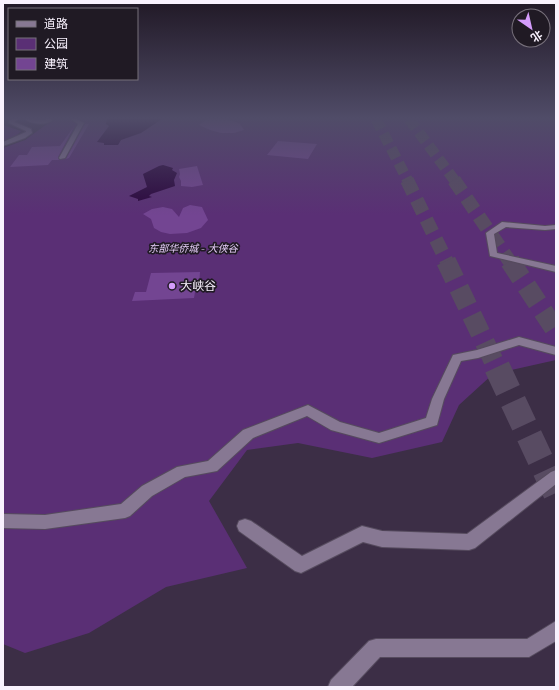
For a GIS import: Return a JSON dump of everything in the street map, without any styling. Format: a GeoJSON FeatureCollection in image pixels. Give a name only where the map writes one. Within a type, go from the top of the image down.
{"type":"FeatureCollection","features":[{"type":"Feature","properties":{"kind":"street"},"geometry":{"type":"LineString","coordinates":[[62,158],[66,151]]}},
{"type":"Feature","properties":{"kind":"street"},"geometry":{"type":"LineString","coordinates":[[556,227],[545,228],[505,224],[490,233],[493,254],[556,269]]}},
{"type":"Feature","properties":{"kind":"street"},"geometry":{"type":"LineString","coordinates":[[3,521],[45,522],[125,511],[147,491],[182,471],[212,467],[248,434],[308,410],[336,426],[379,438],[432,421],[438,399],[457,358],[478,354],[519,341],[556,351]]}},
{"type":"Feature","properties":{"kind":"street"},"geometry":{"type":"LineString","coordinates":[[244,526],[301,565],[362,534],[382,539],[469,542],[556,476]]}},
{"type":"Feature","properties":{"kind":"street"},"geometry":{"type":"LineString","coordinates":[[338,687],[376,648],[529,648],[556,630]]}},
{"type":"Feature","properties":{"kind":"green space","name":"东部华侨城 - 大侠谷"},"geometry":{"type":"Polygon","coordinates":[[[3,151],[556,151],[556,360],[493,374],[459,405],[442,442],[372,458],[298,443],[247,450],[209,501],[247,568],[166,587],[89,633],[25,653],[3,644],[3,151]]]}},
{"type":"Feature","properties":{"kind":"shaded area"},"geometry":{"type":"Polygon","coordinates":[[[163,165],[173,168],[172,170],[177,173],[174,180],[175,186],[151,194],[149,196],[152,197],[138,201],[138,199],[129,196],[147,187],[143,174],[163,165]]]}},
{"type":"Feature","properties":{"kind":"building"},"geometry":{"type":"Polygon","coordinates":[[[29,151],[61,151],[58,157],[59,160],[52,160],[48,165],[10,167],[19,155],[27,155],[29,151]]]}},
{"type":"Feature","properties":{"kind":"building"},"geometry":{"type":"Polygon","coordinates":[[[70,151],[73,151],[69,158],[66,159],[70,151]]]}},
{"type":"Feature","properties":{"kind":"building"},"geometry":{"type":"Polygon","coordinates":[[[270,151],[313,151],[308,159],[267,155],[270,151]]]}},
{"type":"Feature","properties":{"kind":"building"},"geometry":{"type":"Polygon","coordinates":[[[197,166],[203,185],[192,187],[181,186],[179,169],[197,166]]]}},
{"type":"Feature","properties":{"kind":"building"},"geometry":{"type":"Polygon","coordinates":[[[190,205],[202,207],[208,220],[201,228],[187,233],[170,234],[161,232],[154,228],[151,219],[143,214],[152,209],[163,207],[172,209],[179,217],[183,208],[190,205]]]}},
{"type":"Feature","properties":{"kind":"building","name":"大峡谷"},"geometry":{"type":"Polygon","coordinates":[[[200,272],[199,286],[196,286],[194,298],[132,301],[135,292],[146,292],[151,273],[200,272]]]}},
{"type":"Feature","properties":{"kind":"tunnel"},"geometry":{"type":"LineString","coordinates":[[393,151],[408,181]]}},
{"type":"Feature","properties":{"kind":"tunnel"},"geometry":{"type":"LineString","coordinates":[[433,151],[455,181]]}},
{"type":"Feature","properties":{"kind":"tunnel"},"geometry":{"type":"LineString","coordinates":[[407,180],[447,262]]}},
{"type":"Feature","properties":{"kind":"tunnel"},"geometry":{"type":"LineString","coordinates":[[454,180],[510,262]]}},
{"type":"Feature","properties":{"kind":"tunnel"},"geometry":{"type":"LineString","coordinates":[[446,261],[497,368]]}},
{"type":"Feature","properties":{"kind":"tunnel"},"geometry":{"type":"LineString","coordinates":[[510,261],[556,331]]}},
{"type":"Feature","properties":{"kind":"tunnel"},"geometry":{"type":"LineString","coordinates":[[497,367],[556,493]]}},
{"type":"Feature","properties":{"kind":"place","name":"大峡谷"},"geometry":{"type":"Point","coordinates":[172,286]}}]}
